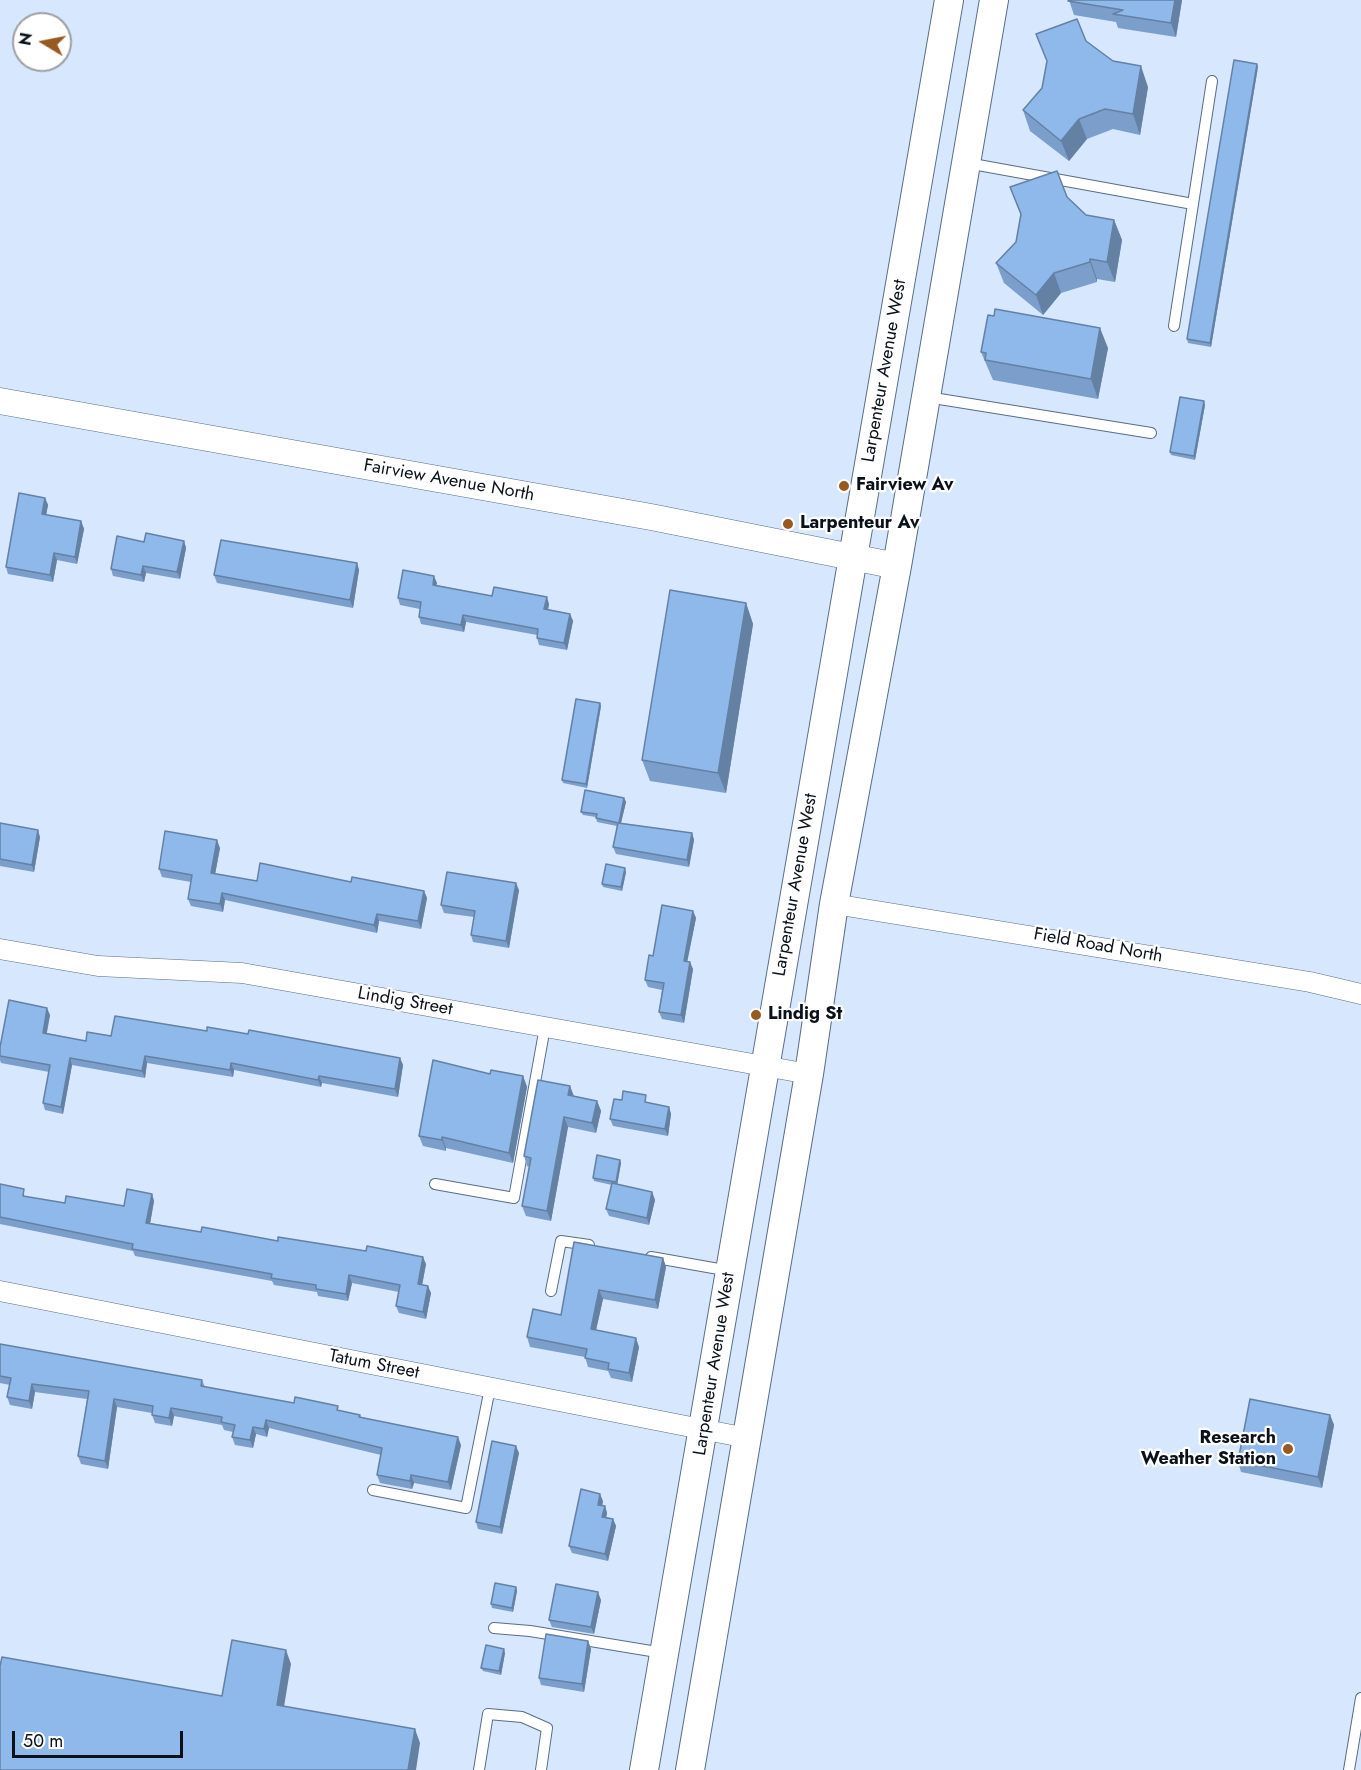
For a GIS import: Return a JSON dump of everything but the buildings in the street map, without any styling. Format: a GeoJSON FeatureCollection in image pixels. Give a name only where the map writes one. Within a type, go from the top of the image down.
{"type":"FeatureCollection","features":[{"type":"Feature","properties":{"kind":"main road","name":"Larpenteur Avenue West"},"geometry":{"type":"LineString","coordinates":[[644,1770],[949,0]]}},
{"type":"Feature","properties":{"kind":"main road"},"geometry":{"type":"LineString","coordinates":[[690,1770],[808,1074],[834,903],[897,566],[994,0]]}},
{"type":"Feature","properties":{"kind":"street","name":"Fairview Avenue North"},"geometry":{"type":"LineString","coordinates":[[0,401],[651,517],[897,566]]}},
{"type":"Feature","properties":{"kind":"street","name":"Field Road North"},"geometry":{"type":"LineString","coordinates":[[834,903],[1275,976],[1361,994]]}},
{"type":"Feature","properties":{"kind":"street","name":"Lindig Street"},"geometry":{"type":"LineString","coordinates":[[0,949],[98,966],[242,973],[808,1074]]}},
{"type":"Feature","properties":{"kind":"street","name":"Tatum Street"},"geometry":{"type":"LineString","coordinates":[[0,1291],[747,1438]]}},
{"type":"Feature","properties":{"kind":"lane"},"geometry":{"type":"LineString","coordinates":[[1174,326],[1212,81]]}},
{"type":"Feature","properties":{"kind":"lane"},"geometry":{"type":"LineString","coordinates":[[966,163],[1193,204]]}},
{"type":"Feature","properties":{"kind":"lane"},"geometry":{"type":"LineString","coordinates":[[926,398],[1151,433]]}},
{"type":"Feature","properties":{"kind":"lane"},"geometry":{"type":"LineString","coordinates":[[435,1184],[514,1198],[545,1027]]}},
{"type":"Feature","properties":{"kind":"lane"},"geometry":{"type":"LineString","coordinates":[[551,1291],[561,1240],[596,1247]]}},
{"type":"Feature","properties":{"kind":"lane"},"geometry":{"type":"LineString","coordinates":[[642,1255],[730,1271]]}},
{"type":"Feature","properties":{"kind":"lane"},"geometry":{"type":"LineString","coordinates":[[373,1490],[466,1508],[490,1388]]}},
{"type":"Feature","properties":{"kind":"lane"},"geometry":{"type":"LineString","coordinates":[[494,1629],[530,1631],[665,1653]]}},
{"type":"Feature","properties":{"kind":"lane"},"geometry":{"type":"LineString","coordinates":[[1348,1770],[1361,1698]]}},
{"type":"Feature","properties":{"kind":"lane"},"geometry":{"type":"LineString","coordinates":[[479,1770],[488,1714],[522,1718],[547,1728],[541,1770]]}},
{"type":"Feature","properties":{"kind":"place","name":"Fairview Av"},"geometry":{"type":"Point","coordinates":[844,486]}},
{"type":"Feature","properties":{"kind":"place","name":"Larpenteur Av"},"geometry":{"type":"Point","coordinates":[788,524]}},
{"type":"Feature","properties":{"kind":"place","name":"Lindig St"},"geometry":{"type":"Point","coordinates":[756,1015]}},
{"type":"Feature","properties":{"kind":"place","name":"Research Weather Station"},"geometry":{"type":"Point","coordinates":[1288,1449]}}]}
